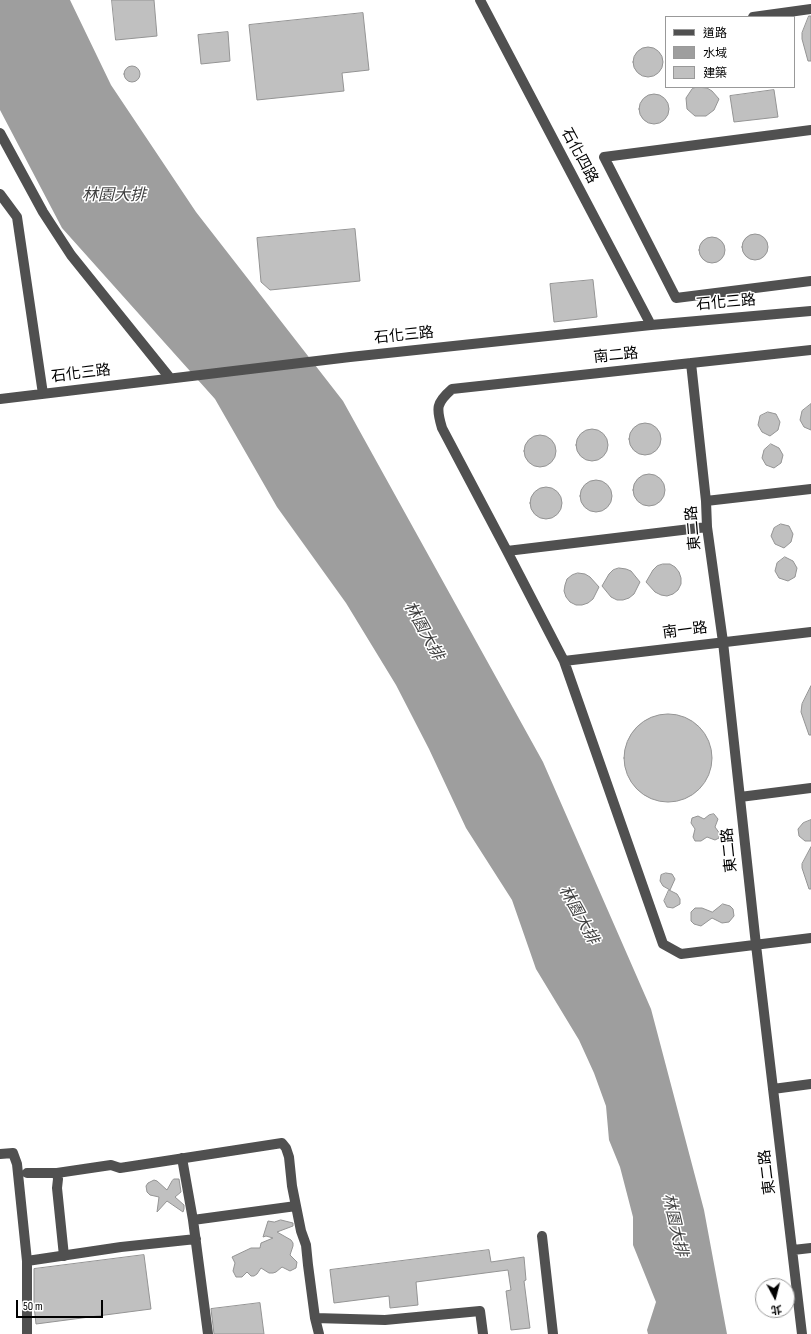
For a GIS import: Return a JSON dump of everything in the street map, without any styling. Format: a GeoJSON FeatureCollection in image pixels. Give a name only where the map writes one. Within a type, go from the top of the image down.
{"type":"FeatureCollection","features":[{"type":"Feature","properties":{"kind":"street","name":"石化四路"},"geometry":{"type":"LineString","coordinates":[[480,0],[651,325]]}},
{"type":"Feature","properties":{"kind":"street"},"geometry":{"type":"LineString","coordinates":[[760,16],[811,9]]}},
{"type":"Feature","properties":{"kind":"street"},"geometry":{"type":"LineString","coordinates":[[811,130],[604,158],[676,298],[811,281]]}},
{"type":"Feature","properties":{"kind":"street"},"geometry":{"type":"LineString","coordinates":[[0,133],[43,212],[71,255],[166,378]]}},
{"type":"Feature","properties":{"kind":"street"},"geometry":{"type":"LineString","coordinates":[[0,194],[17,218],[43,394]]}},
{"type":"Feature","properties":{"kind":"street","name":"石化三路"},"geometry":{"type":"LineString","coordinates":[[0,399],[350,357],[651,325],[811,311]]}},
{"type":"Feature","properties":{"kind":"street","name":"南二路"},"geometry":{"type":"LineString","coordinates":[[507,551],[442,428],[437,412],[442,398],[452,389],[811,350]]}},
{"type":"Feature","properties":{"kind":"street","name":"東二路"},"geometry":{"type":"LineString","coordinates":[[691,363],[706,501],[707,527],[723,642],[756,945],[802,1334]]}},
{"type":"Feature","properties":{"kind":"street"},"geometry":{"type":"LineString","coordinates":[[706,501],[811,489]]}},
{"type":"Feature","properties":{"kind":"street"},"geometry":{"type":"LineString","coordinates":[[707,527],[507,551],[564,661],[663,944],[681,954],[811,938]]}},
{"type":"Feature","properties":{"kind":"street","name":"南一路"},"geometry":{"type":"LineString","coordinates":[[564,661],[811,632]]}},
{"type":"Feature","properties":{"kind":"street"},"geometry":{"type":"LineString","coordinates":[[740,797],[811,788]]}},
{"type":"Feature","properties":{"kind":"street"},"geometry":{"type":"LineString","coordinates":[[773,1089],[811,1084]]}},
{"type":"Feature","properties":{"kind":"street"},"geometry":{"type":"LineString","coordinates":[[26,1173],[57,1173],[111,1165],[120,1168],[282,1143],[286,1148],[289,1157],[296,1206],[301,1231],[306,1245],[315,1318],[319,1334]]}},
{"type":"Feature","properties":{"kind":"street"},"geometry":{"type":"LineString","coordinates":[[0,1154],[13,1153],[17,1164],[28,1261],[27,1334]]}},
{"type":"Feature","properties":{"kind":"street"},"geometry":{"type":"LineString","coordinates":[[182,1158],[196,1239],[208,1334]]}},
{"type":"Feature","properties":{"kind":"street"},"geometry":{"type":"LineString","coordinates":[[57,1173],[57,1188],[64,1256]]}},
{"type":"Feature","properties":{"kind":"street"},"geometry":{"type":"LineString","coordinates":[[193,1220],[296,1206]]}},
{"type":"Feature","properties":{"kind":"street"},"geometry":{"type":"LineString","coordinates":[[542,1236],[553,1334]]}},
{"type":"Feature","properties":{"kind":"street"},"geometry":{"type":"LineString","coordinates":[[28,1261],[121,1247],[196,1239]]}},
{"type":"Feature","properties":{"kind":"street"},"geometry":{"type":"LineString","coordinates":[[793,1250],[811,1248]]}},
{"type":"Feature","properties":{"kind":"street"},"geometry":{"type":"LineString","coordinates":[[315,1318],[386,1320],[480,1311],[483,1334]]}},
{"type":"Feature","properties":{"kind":"water","name":"林園大排"},"geometry":{"type":"Polygon","coordinates":[[[0,0],[70,0],[111,85],[196,212],[343,401],[543,762],[651,1009],[704,1210],[727,1334],[648,1334],[647,1330],[656,1302],[633,1245],[633,1217],[620,1167],[609,1140],[606,1106],[594,1073],[579,1040],[536,969],[512,900],[466,828],[429,749],[396,685],[346,603],[277,507],[215,399],[62,228],[0,110],[0,0]]]}},
{"type":"Feature","properties":{"kind":"building"},"geometry":{"type":"Polygon","coordinates":[[[112,0],[154,0],[157,36],[116,40],[112,0]]]}},
{"type":"Feature","properties":{"kind":"building"},"geometry":{"type":"Polygon","coordinates":[[[363,13],[369,70],[342,73],[344,91],[257,100],[249,25],[363,13]]]}},
{"type":"Feature","properties":{"kind":"building"},"geometry":{"type":"Polygon","coordinates":[[[809,16],[811,16],[811,61],[808,61],[802,39],[802,33],[809,16]]]}},
{"type":"Feature","properties":{"kind":"building"},"geometry":{"type":"Polygon","coordinates":[[[228,32],[230,61],[201,64],[198,35],[228,32]]]}},
{"type":"Feature","properties":{"kind":"building"},"geometry":{"type":"Polygon","coordinates":[[[648,47],[659,51],[663,62],[659,73],[648,77],[637,73],[633,62],[637,51],[648,47]]]}},
{"type":"Feature","properties":{"kind":"building"},"geometry":{"type":"Polygon","coordinates":[[[132,66],[138,68],[140,74],[138,80],[132,82],[126,80],[124,74],[126,68],[132,66]]]}},
{"type":"Feature","properties":{"kind":"building"},"geometry":{"type":"Polygon","coordinates":[[[707,88],[719,99],[714,110],[706,116],[695,116],[687,109],[686,98],[692,89],[707,88]]]}},
{"type":"Feature","properties":{"kind":"building"},"geometry":{"type":"Polygon","coordinates":[[[774,90],[778,117],[734,122],[730,96],[774,90]]]}},
{"type":"Feature","properties":{"kind":"building"},"geometry":{"type":"Polygon","coordinates":[[[654,94],[665,98],[669,109],[665,120],[654,124],[643,120],[639,109],[643,98],[654,94]]]}},
{"type":"Feature","properties":{"kind":"building"},"geometry":{"type":"Polygon","coordinates":[[[355,229],[360,281],[270,290],[261,282],[257,238],[355,229]]]}},
{"type":"Feature","properties":{"kind":"building"},"geometry":{"type":"Polygon","coordinates":[[[755,234],[764,238],[768,247],[764,256],[755,260],[746,256],[742,247],[746,238],[755,234]]]}},
{"type":"Feature","properties":{"kind":"building"},"geometry":{"type":"Polygon","coordinates":[[[712,237],[721,241],[725,250],[721,259],[712,263],[703,259],[699,250],[703,241],[712,237]]]}},
{"type":"Feature","properties":{"kind":"building"},"geometry":{"type":"Polygon","coordinates":[[[593,280],[597,317],[554,322],[550,284],[593,280]]]}},
{"type":"Feature","properties":{"kind":"building"},"geometry":{"type":"Polygon","coordinates":[[[811,404],[811,430],[804,427],[800,420],[802,411],[811,404]]]}},
{"type":"Feature","properties":{"kind":"building"},"geometry":{"type":"Polygon","coordinates":[[[768,412],[776,414],[780,422],[778,430],[770,436],[762,432],[758,425],[760,416],[768,412]]]}},
{"type":"Feature","properties":{"kind":"building"},"geometry":{"type":"Polygon","coordinates":[[[642,423],[648,423],[658,430],[661,439],[660,445],[654,452],[648,455],[642,455],[632,448],[629,442],[629,436],[636,426],[642,423]]]}},
{"type":"Feature","properties":{"kind":"building"},"geometry":{"type":"Polygon","coordinates":[[[589,429],[595,429],[605,436],[608,445],[607,451],[601,458],[595,461],[589,461],[579,454],[576,448],[576,442],[583,432],[589,429]]]}},
{"type":"Feature","properties":{"kind":"building"},"geometry":{"type":"Polygon","coordinates":[[[537,435],[543,435],[553,442],[556,451],[555,457],[549,464],[543,467],[537,467],[527,460],[524,454],[524,448],[531,438],[537,435]]]}},
{"type":"Feature","properties":{"kind":"building"},"geometry":{"type":"Polygon","coordinates":[[[771,444],[779,448],[783,455],[781,463],[774,468],[766,465],[762,458],[764,450],[771,444]]]}},
{"type":"Feature","properties":{"kind":"building"},"geometry":{"type":"Polygon","coordinates":[[[646,474],[652,474],[662,481],[665,490],[664,496],[658,503],[652,506],[646,506],[636,499],[633,493],[633,487],[640,477],[646,474]]]}},
{"type":"Feature","properties":{"kind":"building"},"geometry":{"type":"Polygon","coordinates":[[[593,480],[599,480],[609,487],[612,496],[611,502],[605,509],[599,512],[593,512],[583,505],[580,499],[580,493],[587,483],[593,480]]]}},
{"type":"Feature","properties":{"kind":"building"},"geometry":{"type":"Polygon","coordinates":[[[543,487],[549,487],[559,494],[562,503],[561,509],[555,516],[549,519],[543,519],[533,512],[530,506],[530,500],[537,490],[543,487]]]}},
{"type":"Feature","properties":{"kind":"building"},"geometry":{"type":"Polygon","coordinates":[[[781,524],[789,526],[793,534],[791,542],[784,548],[775,544],[771,536],[774,528],[781,524]]]}},
{"type":"Feature","properties":{"kind":"building"},"geometry":{"type":"Polygon","coordinates":[[[785,557],[793,561],[797,568],[795,577],[788,581],[779,578],[775,571],[777,563],[785,557]]]}},
{"type":"Feature","properties":{"kind":"building"},"geometry":{"type":"Polygon","coordinates":[[[670,564],[675,567],[681,578],[681,584],[678,590],[667,596],[655,592],[646,582],[653,570],[657,566],[670,564]]]}},
{"type":"Feature","properties":{"kind":"building"},"geometry":{"type":"Polygon","coordinates":[[[619,568],[631,571],[640,582],[634,594],[623,600],[617,600],[611,597],[602,586],[609,574],[613,570],[619,568]]]}},
{"type":"Feature","properties":{"kind":"building"},"geometry":{"type":"Polygon","coordinates":[[[578,573],[585,574],[590,577],[599,587],[593,599],[582,605],[576,605],[570,602],[564,591],[567,579],[578,573]]]}},
{"type":"Feature","properties":{"kind":"building"},"geometry":{"type":"Polygon","coordinates":[[[811,686],[811,735],[809,735],[801,712],[802,704],[811,686]]]}},
{"type":"Feature","properties":{"kind":"building"},"geometry":{"type":"Polygon","coordinates":[[[668,714],[685,717],[693,721],[705,733],[709,741],[712,758],[709,775],[705,783],[693,795],[685,799],[668,802],[651,799],[643,795],[631,783],[627,775],[624,758],[627,741],[631,733],[643,721],[651,717],[668,714]]]}},
{"type":"Feature","properties":{"kind":"building"},"geometry":{"type":"Polygon","coordinates":[[[714,814],[718,819],[715,827],[720,834],[719,838],[715,840],[707,837],[701,841],[695,841],[693,837],[695,829],[691,823],[692,818],[698,816],[704,819],[709,815],[714,814]]]}},
{"type":"Feature","properties":{"kind":"building"},"geometry":{"type":"Polygon","coordinates":[[[811,820],[811,841],[805,841],[799,836],[798,829],[803,823],[811,820]]]}},
{"type":"Feature","properties":{"kind":"building"},"geometry":{"type":"Polygon","coordinates":[[[811,847],[811,889],[809,889],[802,864],[811,847]]]}},
{"type":"Feature","properties":{"kind":"building"},"geometry":{"type":"Polygon","coordinates":[[[666,873],[672,874],[675,879],[670,890],[663,886],[660,881],[661,875],[666,873]]]}},
{"type":"Feature","properties":{"kind":"building"},"geometry":{"type":"Polygon","coordinates":[[[669,890],[677,894],[680,899],[680,904],[673,908],[667,907],[664,901],[669,890]]]}},
{"type":"Feature","properties":{"kind":"building"},"geometry":{"type":"Polygon","coordinates":[[[723,904],[730,906],[733,909],[734,916],[729,922],[722,923],[712,918],[701,926],[694,924],[691,921],[691,912],[695,908],[702,908],[712,912],[723,904]]]}},
{"type":"Feature","properties":{"kind":"building"},"geometry":{"type":"Polygon","coordinates":[[[174,1179],[179,1179],[181,1192],[175,1197],[184,1205],[183,1212],[167,1201],[157,1212],[159,1197],[150,1195],[147,1192],[146,1186],[154,1180],[167,1190],[174,1179]]]}},
{"type":"Feature","properties":{"kind":"building"},"geometry":{"type":"Polygon","coordinates":[[[281,1220],[293,1223],[293,1226],[277,1232],[291,1240],[293,1243],[290,1255],[297,1262],[296,1268],[290,1271],[282,1267],[276,1272],[269,1273],[261,1268],[254,1276],[251,1276],[247,1272],[242,1277],[236,1277],[233,1271],[235,1263],[232,1257],[251,1248],[260,1248],[261,1243],[273,1238],[266,1236],[263,1237],[268,1221],[274,1222],[281,1220]]]}},
{"type":"Feature","properties":{"kind":"building"},"geometry":{"type":"Polygon","coordinates":[[[489,1250],[491,1262],[524,1257],[526,1280],[524,1281],[530,1328],[511,1330],[506,1291],[511,1290],[508,1270],[416,1282],[418,1305],[390,1308],[389,1296],[334,1303],[330,1270],[489,1250]]]}},
{"type":"Feature","properties":{"kind":"building"},"geometry":{"type":"Polygon","coordinates":[[[144,1255],[151,1309],[36,1324],[34,1306],[34,1269],[144,1255]]]}},
{"type":"Feature","properties":{"kind":"building"},"geometry":{"type":"Polygon","coordinates":[[[260,1303],[264,1334],[214,1334],[211,1309],[260,1303]]]}}]}
